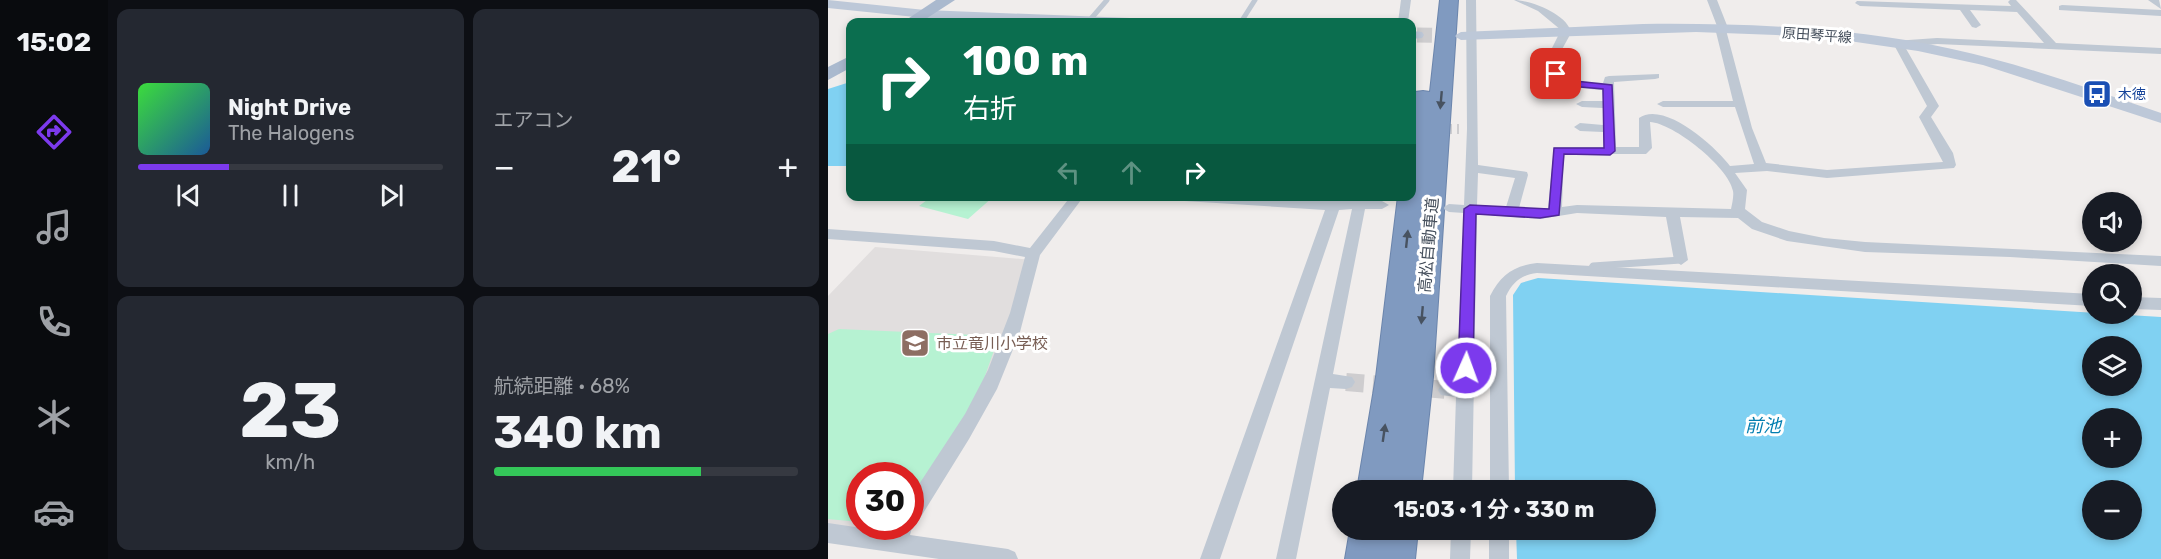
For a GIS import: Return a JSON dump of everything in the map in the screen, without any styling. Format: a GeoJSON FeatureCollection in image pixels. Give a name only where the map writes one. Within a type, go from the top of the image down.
{"type":"FeatureCollection","features":[{"type":"Feature","properties":{"kind":"highway","name":"高松自動車道"},"geometry":{"type":"LineString","coordinates":[[1416,160],[1434,0]]}},
{"type":"Feature","properties":{"kind":"highway","name":"高松自動車道"},"geometry":{"type":"LineString","coordinates":[[1404,480],[1417,377],[1449,0]]}},
{"type":"Feature","properties":{"kind":"highway","name":"高松自動車道"},"geometry":{"type":"LineString","coordinates":[[1377,480],[1392,377],[1411,201]]}},
{"type":"Feature","properties":{"kind":"highway"},"geometry":{"type":"LineString","coordinates":[[1365,559],[1368,540]]}},
{"type":"Feature","properties":{"kind":"highway"},"geometry":{"type":"LineString","coordinates":[[1395,559],[1398,540]]}},
{"type":"Feature","properties":{"kind":"main road"},"geometry":{"type":"LineString","coordinates":[[828,4],[918,18],[947,0]]}},
{"type":"Feature","properties":{"kind":"main road","name":"原田琴平線"},"geometry":{"type":"LineString","coordinates":[[1467,36],[1722,28],[1816,34],[1902,43],[1991,63],[2161,118]]}},
{"type":"Feature","properties":{"kind":"main road"},"geometry":{"type":"LineString","coordinates":[[828,75],[846,64]]}},
{"type":"Feature","properties":{"kind":"street"},"geometry":{"type":"LineString","coordinates":[[1404,18],[1406,0]]}},
{"type":"Feature","properties":{"kind":"street"},"geometry":{"type":"LineString","coordinates":[[1462,480],[1472,168],[1466,129],[1467,36],[1471,0]]}},
{"type":"Feature","properties":{"kind":"street"},"geometry":{"type":"LineString","coordinates":[[1519,0],[1541,9],[1562,26],[1566,33],[1550,62],[1556,74],[1573,84],[1608,87]]}},
{"type":"Feature","properties":{"kind":"street"},"geometry":{"type":"LineString","coordinates":[[1712,0],[1722,28],[1740,104],[1761,167]]}},
{"type":"Feature","properties":{"kind":"street"},"geometry":{"type":"LineString","coordinates":[[2011,0],[2054,47]]}},
{"type":"Feature","properties":{"kind":"street"},"geometry":{"type":"LineString","coordinates":[[2153,0],[2161,6]]}},
{"type":"Feature","properties":{"kind":"street"},"geometry":{"type":"LineString","coordinates":[[1860,3],[1947,3],[1963,7],[2019,9]]}},
{"type":"Feature","properties":{"kind":"street"},"geometry":{"type":"LineString","coordinates":[[1907,4],[1915,16]]}},
{"type":"Feature","properties":{"kind":"street"},"geometry":{"type":"LineString","coordinates":[[1963,7],[1976,25]]}},
{"type":"Feature","properties":{"kind":"street"},"geometry":{"type":"LineString","coordinates":[[2062,8],[2161,14]]}},
{"type":"Feature","properties":{"kind":"street"},"geometry":{"type":"LineString","coordinates":[[1726,170],[1761,167],[1827,174],[1950,165],[1927,124],[1925,117],[1933,106],[1902,43],[1937,41],[2161,51]]}},
{"type":"Feature","properties":{"kind":"street"},"geometry":{"type":"LineString","coordinates":[[1610,151],[1609,79],[1655,76]]}},
{"type":"Feature","properties":{"kind":"street"},"geometry":{"type":"LineString","coordinates":[[1582,104],[1609,105]]}},
{"type":"Feature","properties":{"kind":"street"},"geometry":{"type":"LineString","coordinates":[[1664,104],[1740,104]]}},
{"type":"Feature","properties":{"kind":"street"},"geometry":{"type":"LineString","coordinates":[[1555,212],[1558,150],[1642,151],[1646,148],[1643,121],[1647,118],[1663,119],[1692,136],[1726,170],[1740,190],[1738,211],[1744,219],[1762,227],[1828,245],[2161,261]]}},
{"type":"Feature","properties":{"kind":"street"},"geometry":{"type":"LineString","coordinates":[[1580,127],[1609,129]]}},
{"type":"Feature","properties":{"kind":"street"},"geometry":{"type":"LineString","coordinates":[[1472,168],[1522,174],[1511,212]]}},
{"type":"Feature","properties":{"kind":"street"},"geometry":{"type":"LineString","coordinates":[[924,494],[980,404],[1000,362],[1026,285],[1033,254],[1074,201]]}},
{"type":"Feature","properties":{"kind":"street"},"geometry":{"type":"LineString","coordinates":[[1210,559],[1335,201]]}},
{"type":"Feature","properties":{"kind":"street"},"geometry":{"type":"LineString","coordinates":[[1286,559],[1359,201]]}},
{"type":"Feature","properties":{"kind":"street"},"geometry":{"type":"LineString","coordinates":[[1364,201],[1382,205]]}},
{"type":"Feature","properties":{"kind":"street"},"geometry":{"type":"LineString","coordinates":[[1449,208],[1540,214],[1577,209],[1732,216],[1738,211]]}},
{"type":"Feature","properties":{"kind":"street"},"geometry":{"type":"LineString","coordinates":[[1672,214],[1681,260]]}},
{"type":"Feature","properties":{"kind":"street"},"geometry":{"type":"LineString","coordinates":[[828,234],[994,246],[1033,254]]}},
{"type":"Feature","properties":{"kind":"street"},"geometry":{"type":"LineString","coordinates":[[1498,480],[1498,296],[1503,285],[1521,270],[1537,268],[2082,299]]}},
{"type":"Feature","properties":{"kind":"street"},"geometry":{"type":"LineString","coordinates":[[2142,303],[2161,304]]}},
{"type":"Feature","properties":{"kind":"street"},"geometry":{"type":"LineString","coordinates":[[1323,380],[1346,382]]}},
{"type":"Feature","properties":{"kind":"street"},"geometry":{"type":"LineString","coordinates":[[1447,390],[1465,390]]}},
{"type":"Feature","properties":{"kind":"street"},"geometry":{"type":"LineString","coordinates":[[828,533],[846,534]]}},
{"type":"Feature","properties":{"kind":"street"},"geometry":{"type":"LineString","coordinates":[[922,540],[1008,559]]}},
{"type":"Feature","properties":{"kind":"street"},"geometry":{"type":"LineString","coordinates":[[1460,559],[1461,540]]}},
{"type":"Feature","properties":{"kind":"street"},"geometry":{"type":"LineString","coordinates":[[1499,540],[1499,559]]}},
{"type":"Feature","properties":{"kind":"lane"},"geometry":{"type":"LineString","coordinates":[[1092,18],[1107,0]]}},
{"type":"Feature","properties":{"kind":"lane"},"geometry":{"type":"LineString","coordinates":[[1244,18],[1255,0]]}},
{"type":"Feature","properties":{"kind":"lane"},"geometry":{"type":"LineString","coordinates":[[1590,271],[1593,266],[1601,265],[1681,260]]}},
{"type":"Feature","properties":{"kind":"shaded area","name":"市立竜川小学校"},"geometry":{"type":"Polygon","coordinates":[[[875,247],[1034,260],[986,390],[922,462],[846,462],[846,529],[828,528],[828,296],[875,247]]]}},
{"type":"Feature","properties":{"kind":"green space"},"geometry":{"type":"Polygon","coordinates":[[[926,201],[988,201],[968,219],[919,206],[926,201]]]}},
{"type":"Feature","properties":{"kind":"green space"},"geometry":{"type":"Polygon","coordinates":[[[839,329],[999,336],[979,393],[924,481],[924,462],[846,462],[846,521],[828,519],[828,334],[839,329]]]}},
{"type":"Feature","properties":{"kind":"water"},"geometry":{"type":"Polygon","coordinates":[[[846,83],[846,166],[828,166],[828,89],[846,83]]]}},
{"type":"Feature","properties":{"kind":"water","name":"前池"},"geometry":{"type":"Polygon","coordinates":[[[1538,278],[2082,312],[2082,324],[2142,324],[2142,316],[2161,317],[2161,559],[1517,559],[1516,540],[1656,540],[1656,480],[1515,480],[1513,295],[1521,283],[1538,278]]]}},
{"type":"Feature","properties":{"kind":"tunnel"},"geometry":{"type":"LineString","coordinates":[[1417,35],[1461,36]]}},
{"type":"Feature","properties":{"kind":"tunnel"},"geometry":{"type":"LineString","coordinates":[[1416,129],[1459,129]]}},
{"type":"Feature","properties":{"kind":"tunnel"},"geometry":{"type":"LineString","coordinates":[[1346,382],[1447,390]]}},
{"type":"Feature","properties":{"kind":"place","name":"木徳"},"geometry":{"type":"Point","coordinates":[2097,94]}},
{"type":"Feature","properties":{"kind":"place","name":"市立竜川小学校"},"geometry":{"type":"Point","coordinates":[915,343]}},
{"type":"Feature","properties":{"kind":"route"},"geometry":{"type":"LineString","coordinates":[[1466,368],[1470,209],[1540,214],[1555,212],[1558,150],[1610,151],[1608,87],[1573,84],[1556,74]]}}]}
